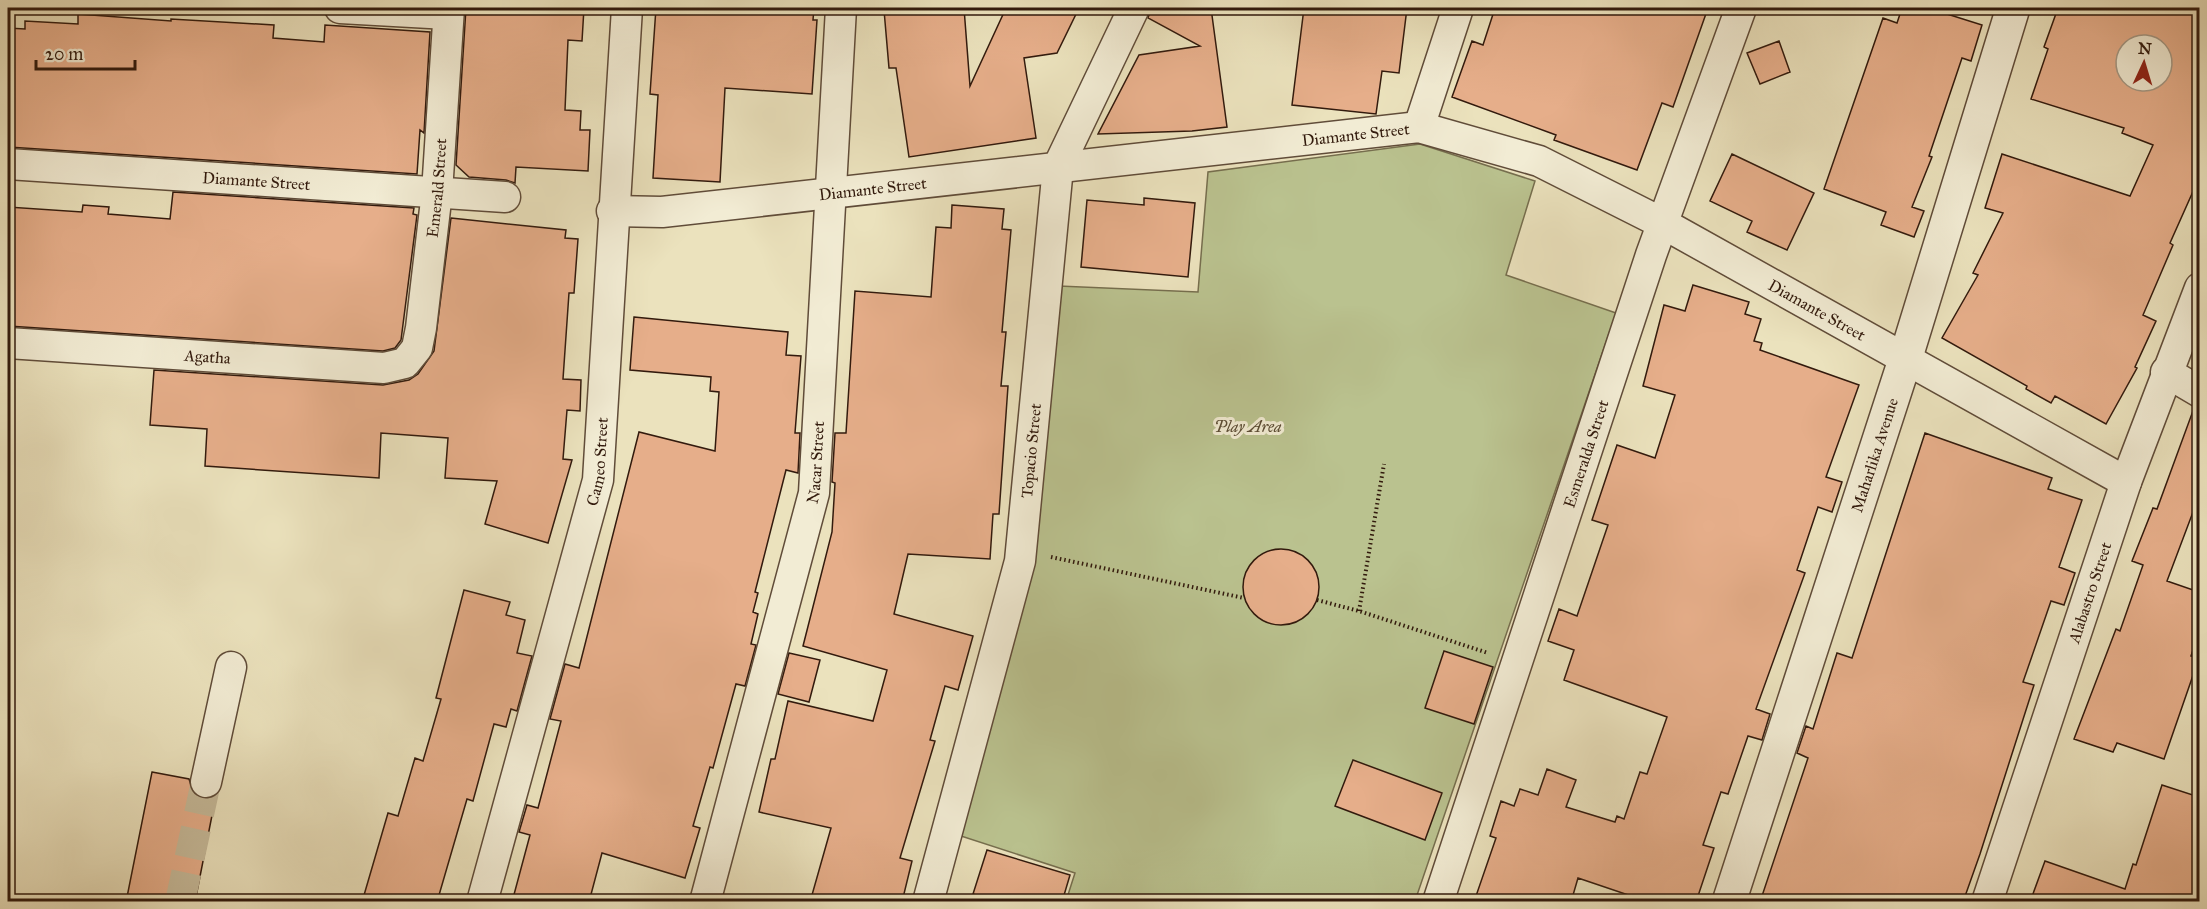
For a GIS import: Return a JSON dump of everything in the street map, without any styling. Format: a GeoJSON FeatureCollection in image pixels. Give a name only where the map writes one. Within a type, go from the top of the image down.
{"type":"FeatureCollection","features":[{"type":"Feature","properties":{"kind":"street"},"geometry":{"type":"LineString","coordinates":[[340,8],[448,11]]}},
{"type":"Feature","properties":{"kind":"street","name":"Cameo Street"},"geometry":{"type":"LineString","coordinates":[[482,902],[598,480],[612,211],[627,8]]}},
{"type":"Feature","properties":{"kind":"street","name":"Nacar Street"},"geometry":{"type":"LineString","coordinates":[[705,902],[814,493],[841,8]]}},
{"type":"Feature","properties":{"kind":"street","name":"Topacio Street"},"geometry":{"type":"LineString","coordinates":[[928,902],[1020,550],[1058,167],[1134,8]]}},
{"type":"Feature","properties":{"kind":"street"},"geometry":{"type":"LineString","coordinates":[[1419,127],[1458,8]]}},
{"type":"Feature","properties":{"kind":"street","name":"Esmeralda Street"},"geometry":{"type":"LineString","coordinates":[[1438,902],[1662,223],[1741,8]]}},
{"type":"Feature","properties":{"kind":"street","name":"Maharlika Avenue"},"geometry":{"type":"LineString","coordinates":[[1729,902],[1905,360],[2013,8]]}},
{"type":"Feature","properties":{"kind":"street","name":"Emerald Street"},"geometry":{"type":"LineString","coordinates":[[405,363],[417,348],[421,328],[437,192],[448,11]]}},
{"type":"Feature","properties":{"kind":"street","name":"Diamante Street"},"geometry":{"type":"LineString","coordinates":[[612,211],[662,212],[1419,127],[1539,160],[1662,223],[2126,482]]}},
{"type":"Feature","properties":{"kind":"street","name":"Diamante Street"},"geometry":{"type":"LineString","coordinates":[[8,164],[505,196]]}},
{"type":"Feature","properties":{"kind":"street","name":"Alabastro Street"},"geometry":{"type":"LineString","coordinates":[[1987,902],[2126,482],[2199,288]]}},
{"type":"Feature","properties":{"kind":"street","name":"Agatha"},"geometry":{"type":"LineString","coordinates":[[8,343],[384,368],[405,363]]}},
{"type":"Feature","properties":{"kind":"street"},"geometry":{"type":"LineString","coordinates":[[2166,372],[2199,392]]}},
{"type":"Feature","properties":{"kind":"street"},"geometry":{"type":"LineString","coordinates":[[206,782],[231,667]]}},
{"type":"Feature","properties":{"kind":"path"},"geometry":{"type":"LineString","coordinates":[[1359,610],[1384,464]]}},
{"type":"Feature","properties":{"kind":"path"},"geometry":{"type":"LineString","coordinates":[[1020,550],[1245,598]]}},
{"type":"Feature","properties":{"kind":"path"},"geometry":{"type":"LineString","coordinates":[[1317,600],[1359,610],[1517,662]]}},
{"type":"Feature","properties":{"kind":"green space","name":"Play Area"},"geometry":{"type":"Polygon","coordinates":[[[1420,144],[1535,181],[1506,275],[1616,313],[1415,901],[1066,901],[1075,873],[961,836],[1025,597],[1059,286],[1198,292],[1208,172],[1420,144]]]}},
{"type":"Feature","properties":{"kind":"building"},"geometry":{"type":"Polygon","coordinates":[[[466,8],[584,8],[582,41],[568,40],[565,110],[581,111],[580,130],[590,130],[588,171],[516,167],[515,183],[506,180],[469,177],[456,165],[466,8]]]}},
{"type":"Feature","properties":{"kind":"building"},"geometry":{"type":"Polygon","coordinates":[[[656,8],[814,8],[813,20],[817,20],[812,94],[725,88],[720,182],[653,178],[658,95],[650,94],[656,8]]]}},
{"type":"Feature","properties":{"kind":"building"},"geometry":{"type":"Polygon","coordinates":[[[964,8],[970,86],[1006,8],[1079,8],[1057,53],[1024,58],[1036,138],[909,157],[896,68],[889,68],[884,10],[964,8]]]}},
{"type":"Feature","properties":{"kind":"building"},"geometry":{"type":"Polygon","coordinates":[[[1151,8],[1211,8],[1227,127],[1192,131],[1098,134],[1139,55],[1200,46],[1148,18],[1151,8]]]}},
{"type":"Feature","properties":{"kind":"building"},"geometry":{"type":"Polygon","coordinates":[[[1304,8],[1407,8],[1399,73],[1382,71],[1376,114],[1292,105],[1304,8]]]}},
{"type":"Feature","properties":{"kind":"building"},"geometry":{"type":"Polygon","coordinates":[[[1495,8],[1708,8],[1673,107],[1662,103],[1637,170],[1554,140],[1556,135],[1452,97],[1472,41],[1483,45],[1495,8]]]}},
{"type":"Feature","properties":{"kind":"building"},"geometry":{"type":"Polygon","coordinates":[[[1902,8],[1928,8],[1982,25],[1971,61],[1962,58],[1929,156],[1932,157],[1912,207],[1924,211],[1914,237],[1881,225],[1886,212],[1824,189],[1883,18],[1897,23],[1902,8]]]}},
{"type":"Feature","properties":{"kind":"building"},"geometry":{"type":"Polygon","coordinates":[[[2058,8],[2199,8],[2199,178],[2170,243],[2173,245],[2143,315],[2156,321],[2135,367],[2137,368],[2106,424],[2055,396],[2051,403],[2026,389],[2027,386],[1942,338],[1978,275],[1973,273],[2003,213],[1985,208],[2002,154],[2130,196],[2153,145],[2122,133],[2124,128],[2031,99],[2048,49],[2044,47],[2058,8]]]}},
{"type":"Feature","properties":{"kind":"building"},"geometry":{"type":"Polygon","coordinates":[[[78,14],[274,25],[273,38],[324,42],[325,25],[430,32],[424,133],[420,130],[417,174],[8,147],[8,28],[25,29],[25,21],[78,24],[78,14]]]}},
{"type":"Feature","properties":{"kind":"building"},"geometry":{"type":"Polygon","coordinates":[[[1779,41],[1790,72],[1760,84],[1747,53],[1779,41]]]}},
{"type":"Feature","properties":{"kind":"building"},"geometry":{"type":"Polygon","coordinates":[[[1732,154],[1814,193],[1787,250],[1747,232],[1752,221],[1710,201],[1732,154]]]}},
{"type":"Feature","properties":{"kind":"building"},"geometry":{"type":"Polygon","coordinates":[[[173,192],[414,208],[413,214],[417,215],[401,340],[395,348],[383,351],[8,326],[8,207],[82,212],[83,205],[109,207],[108,214],[170,219],[173,192]]]}},
{"type":"Feature","properties":{"kind":"building"},"geometry":{"type":"Polygon","coordinates":[[[1144,198],[1195,203],[1188,277],[1081,267],[1087,200],[1144,205],[1144,198]]]}},
{"type":"Feature","properties":{"kind":"building"},"geometry":{"type":"Polygon","coordinates":[[[952,205],[1004,209],[1002,229],[1011,230],[1002,332],[1006,332],[1001,386],[1008,386],[999,514],[993,514],[990,559],[908,554],[894,614],[973,636],[958,690],[945,686],[930,740],[935,741],[900,858],[912,861],[902,902],[810,902],[831,828],[759,812],[771,759],[775,759],[788,701],[873,721],[887,670],[803,646],[832,532],[835,433],[846,433],[855,291],[931,297],[936,227],[951,228],[952,205]]]}},
{"type":"Feature","properties":{"kind":"building"},"geometry":{"type":"Polygon","coordinates":[[[451,218],[566,230],[565,238],[578,239],[574,293],[569,293],[563,379],[581,380],[580,411],[567,410],[563,459],[572,460],[548,543],[485,524],[497,481],[445,478],[448,438],[381,433],[379,478],[205,466],[207,429],[150,425],[154,370],[383,385],[409,380],[418,374],[434,351],[451,218]]]}},
{"type":"Feature","properties":{"kind":"building"},"geometry":{"type":"Polygon","coordinates":[[[1693,285],[1749,302],[1745,314],[1761,319],[1754,341],[1762,343],[1760,350],[1859,385],[1826,477],[1842,482],[1832,512],[1818,507],[1797,570],[1805,573],[1756,709],[1770,714],[1762,740],[1748,736],[1728,794],[1721,792],[1703,845],[1714,848],[1696,902],[1649,902],[1578,878],[1571,902],[1490,902],[1476,896],[1496,838],[1490,836],[1501,801],[1514,806],[1520,789],[1538,795],[1547,769],[1576,780],[1566,807],[1615,822],[1617,816],[1624,819],[1640,772],[1647,774],[1667,717],[1564,680],[1574,650],[1548,641],[1559,609],[1577,616],[1608,525],[1592,520],[1617,445],[1655,458],[1675,395],[1643,386],[1664,305],[1685,311],[1693,285]]]}},
{"type":"Feature","properties":{"kind":"building"},"geometry":{"type":"Polygon","coordinates":[[[634,317],[788,332],[786,355],[801,356],[795,433],[800,433],[798,473],[786,470],[755,592],[758,593],[753,612],[758,614],[751,644],[756,645],[745,686],[736,684],[713,768],[710,767],[693,826],[700,828],[685,878],[602,853],[589,902],[512,902],[530,835],[519,832],[527,805],[538,808],[561,721],[550,719],[565,664],[579,668],[639,432],[715,451],[719,392],[710,391],[711,377],[630,370],[634,317]]]}},
{"type":"Feature","properties":{"kind":"building"},"geometry":{"type":"Polygon","coordinates":[[[2194,408],[2199,409],[2199,515],[2193,512],[2167,581],[2199,592],[2199,632],[2191,656],[2199,658],[2164,759],[2117,743],[2113,752],[2074,739],[2116,629],[2120,631],[2143,565],[2132,561],[2153,508],[2157,509],[2194,408]]]}},
{"type":"Feature","properties":{"kind":"building"},"geometry":{"type":"Polygon","coordinates":[[[1925,433],[2052,478],[2048,489],[2082,500],[2059,567],[2075,573],[2064,605],[2051,601],[2023,682],[2034,685],[1980,854],[1963,902],[1760,902],[1808,758],[1797,753],[1806,726],[1813,729],[1837,653],[1852,658],[1925,433]]]}},
{"type":"Feature","properties":{"kind":"building"},"geometry":{"type":"Polygon","coordinates":[[[1281,549],[1295,552],[1308,560],[1316,573],[1319,587],[1316,601],[1308,614],[1295,622],[1281,625],[1267,622],[1254,614],[1246,601],[1243,587],[1246,573],[1254,560],[1267,552],[1281,549]]]}},
{"type":"Feature","properties":{"kind":"building"},"geometry":{"type":"Polygon","coordinates":[[[464,590],[510,602],[506,615],[525,620],[517,653],[532,656],[517,711],[511,709],[506,727],[494,724],[473,801],[467,799],[437,902],[362,902],[388,813],[398,816],[415,758],[423,761],[441,699],[436,698],[464,590]]]}},
{"type":"Feature","properties":{"kind":"building"},"geometry":{"type":"Polygon","coordinates":[[[1444,651],[1493,667],[1474,724],[1425,708],[1444,651]]]}},
{"type":"Feature","properties":{"kind":"building"},"geometry":{"type":"Polygon","coordinates":[[[789,653],[820,660],[809,702],[778,694],[789,653]]]}},
{"type":"Feature","properties":{"kind":"building"},"geometry":{"type":"Polygon","coordinates":[[[1353,760],[1442,793],[1425,840],[1335,806],[1353,760]]]}},
{"type":"Feature","properties":{"kind":"building"},"geometry":{"type":"Polygon","coordinates":[[[152,772],[189,779],[194,794],[202,799],[216,795],[195,902],[126,902],[152,772]]]}},
{"type":"Feature","properties":{"kind":"building"},"geometry":{"type":"Polygon","coordinates":[[[2162,785],[2199,797],[2199,902],[2030,902],[2045,861],[2125,889],[2133,864],[2136,865],[2162,785]]]}},
{"type":"Feature","properties":{"kind":"building"},"geometry":{"type":"Polygon","coordinates":[[[987,850],[1070,875],[1062,902],[997,902],[973,894],[987,850]]]}},
{"type":"Feature","properties":{"kind":"tunnel"},"geometry":{"type":"LineString","coordinates":[[180,902],[206,782]]}}]}
